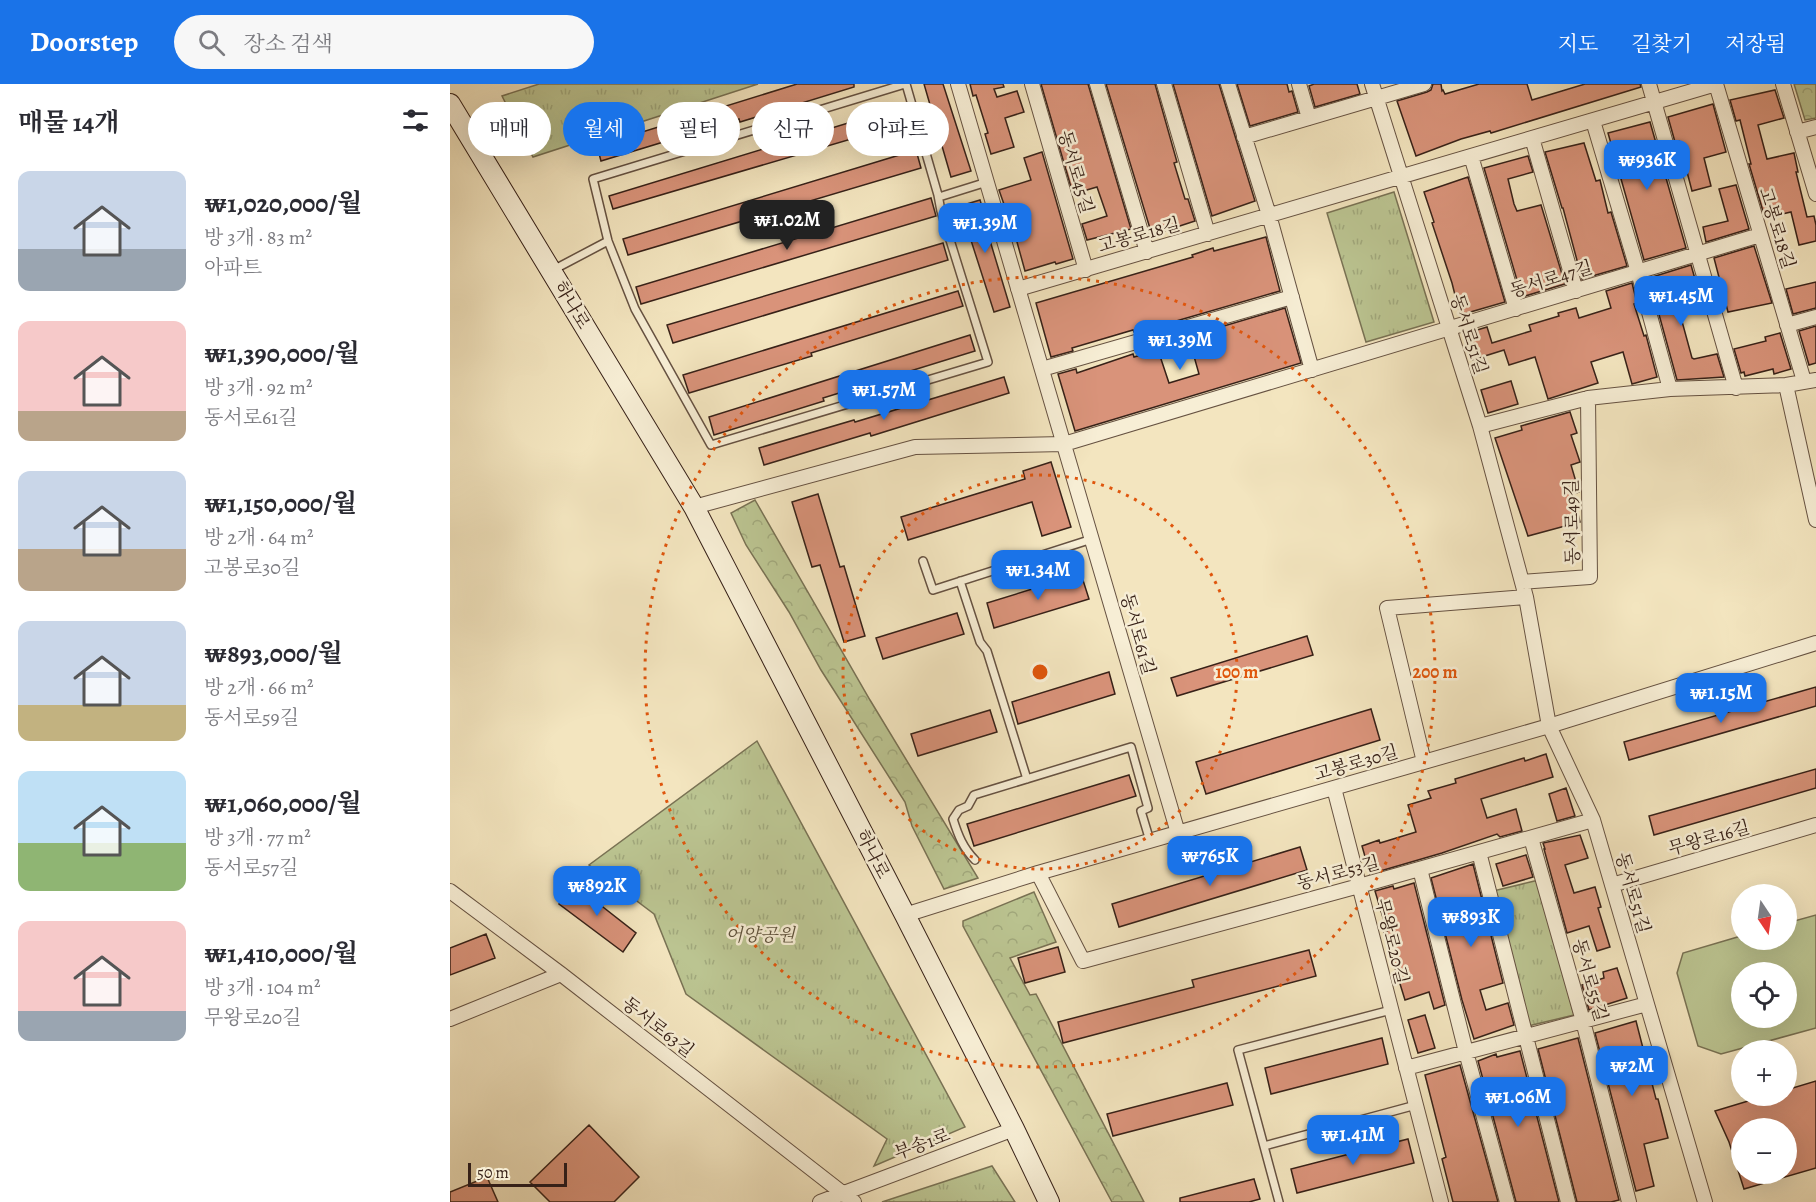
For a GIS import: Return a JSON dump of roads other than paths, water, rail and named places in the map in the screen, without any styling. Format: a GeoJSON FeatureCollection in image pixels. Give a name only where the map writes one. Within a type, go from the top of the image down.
{"type":"FeatureCollection","features":[{"type":"Feature","properties":{"kind":"street","name":"동서로61길"},"geometry":{"type":"LineString","coordinates":[[958,84],[1178,833]]}},
{"type":"Feature","properties":{"kind":"street","name":"동서로45길"},"geometry":{"type":"LineString","coordinates":[[1032,84],[1086,270]]}},
{"type":"Feature","properties":{"kind":"street"},"geometry":{"type":"LineString","coordinates":[[1097,84],[1147,252]]}},
{"type":"Feature","properties":{"kind":"street"},"geometry":{"type":"LineString","coordinates":[[1164,84],[1208,234]]}},
{"type":"Feature","properties":{"kind":"street"},"geometry":{"type":"LineString","coordinates":[[1228,84],[1269,215],[1312,370]]}},
{"type":"Feature","properties":{"kind":"street"},"geometry":{"type":"LineString","coordinates":[[1299,84],[1309,118]]}},
{"type":"Feature","properties":{"kind":"street","name":"동서로51길"},"geometry":{"type":"LineString","coordinates":[[1372,84],[1480,426],[1526,597],[1549,726],[1593,820],[1705,1202]]}},
{"type":"Feature","properties":{"kind":"street"},"geometry":{"type":"LineString","coordinates":[[1245,137],[1424,84]]}},
{"type":"Feature","properties":{"kind":"street"},"geometry":{"type":"LineString","coordinates":[[1649,84],[1736,388]]}},
{"type":"Feature","properties":{"kind":"street","name":"고봉로18길"},"geometry":{"type":"LineString","coordinates":[[1018,289],[1716,84],[1787,325],[1810,381]]}},
{"type":"Feature","properties":{"kind":"street"},"geometry":{"type":"LineString","coordinates":[[1783,84],[1816,194]]}},
{"type":"Feature","properties":{"kind":"street","name":"하나로"},"geometry":{"type":"LineString","coordinates":[[450,104],[694,507],[905,915],[1049,1202]]}},
{"type":"Feature","properties":{"kind":"street"},"geometry":{"type":"LineString","coordinates":[[1593,121],[1670,389]]}},
{"type":"Feature","properties":{"kind":"street"},"geometry":{"type":"LineString","coordinates":[[1797,132],[1816,127]]}},
{"type":"Feature","properties":{"kind":"street"},"geometry":{"type":"LineString","coordinates":[[1532,138],[1576,291]]}},
{"type":"Feature","properties":{"kind":"street"},"geometry":{"type":"LineString","coordinates":[[1471,156],[1516,309]]}},
{"type":"Feature","properties":{"kind":"street","name":"동서로47길"},"geometry":{"type":"LineString","coordinates":[[1448,329],[1760,235]]}},
{"type":"Feature","properties":{"kind":"street"},"geometry":{"type":"LineString","coordinates":[[1042,369],[1292,297]]}},
{"type":"Feature","properties":{"kind":"street"},"geometry":{"type":"LineString","coordinates":[[1787,325],[1816,317]]}},
{"type":"Feature","properties":{"kind":"street"},"geometry":{"type":"LineString","coordinates":[[694,507],[915,447],[1064,444],[1448,329]]}},
{"type":"Feature","properties":{"kind":"street"},"geometry":{"type":"LineString","coordinates":[[1480,426],[1588,398],[1670,389],[1736,388],[1810,381]]}},
{"type":"Feature","properties":{"kind":"street"},"geometry":{"type":"LineString","coordinates":[[1786,385],[1816,520]]}},
{"type":"Feature","properties":{"kind":"street","name":"동서로49길"},"geometry":{"type":"LineString","coordinates":[[1522,582],[1590,577],[1588,398]]}},
{"type":"Feature","properties":{"kind":"street"},"geometry":{"type":"LineString","coordinates":[[1424,762],[1386,608],[1526,597]]}},
{"type":"Feature","properties":{"kind":"street","name":"고봉로30길"},"geometry":{"type":"LineString","coordinates":[[905,915],[1038,873],[1549,726],[1816,643]]}},
{"type":"Feature","properties":{"kind":"street","name":"무왕로20길"},"geometry":{"type":"LineString","coordinates":[[1334,788],[1441,1202]]}},
{"type":"Feature","properties":{"kind":"street","name":"동서로53길"},"geometry":{"type":"LineString","coordinates":[[1038,873],[1083,961],[1593,820]]}},
{"type":"Feature","properties":{"kind":"street","name":"무왕로16길"},"geometry":{"type":"LineString","coordinates":[[1612,885],[1816,825]]}},
{"type":"Feature","properties":{"kind":"street","name":"동서로55길"},"geometry":{"type":"LineString","coordinates":[[1531,838],[1583,1021],[1629,1202]]}},
{"type":"Feature","properties":{"kind":"street"},"geometry":{"type":"LineString","coordinates":[[1479,852],[1568,1202]]}},
{"type":"Feature","properties":{"kind":"street"},"geometry":{"type":"LineString","coordinates":[[1420,869],[1507,1202]]}},
{"type":"Feature","properties":{"kind":"street","name":"동서로63길"},"geometry":{"type":"LineString","coordinates":[[450,891],[561,974],[842,1193]]}},
{"type":"Feature","properties":{"kind":"street"},"geometry":{"type":"LineString","coordinates":[[450,1019],[561,974]]}},
{"type":"Feature","properties":{"kind":"street"},"geometry":{"type":"LineString","coordinates":[[1406,1068],[1647,1004]]}},
{"type":"Feature","properties":{"kind":"street","name":"부송1로"},"geometry":{"type":"LineString","coordinates":[[820,1202],[1014,1129]]}},
{"type":"Feature","properties":{"kind":"street"},"geometry":{"type":"LineString","coordinates":[[842,1193],[854,1202]]}},
{"type":"Feature","properties":{"kind":"lane"},"geometry":{"type":"LineString","coordinates":[[906,84],[939,197],[940,211],[988,362],[711,445],[635,309],[608,240],[593,179],[906,84]]}},
{"type":"Feature","properties":{"kind":"lane"},"geometry":{"type":"LineString","coordinates":[[939,197],[987,182]]}},
{"type":"Feature","properties":{"kind":"lane"},"geometry":{"type":"LineString","coordinates":[[551,271],[608,240]]}},
{"type":"Feature","properties":{"kind":"lane"},"geometry":{"type":"LineString","coordinates":[[923,561],[933,590],[1092,539]]}},
{"type":"Feature","properties":{"kind":"lane"},"geometry":{"type":"LineString","coordinates":[[960,582],[980,642],[987,651],[1027,779]]}},
{"type":"Feature","properties":{"kind":"lane"},"geometry":{"type":"LineString","coordinates":[[975,860],[958,837],[953,819],[959,810],[968,806],[974,795],[1131,747],[1148,808],[1141,811],[1150,841]]}},
{"type":"Feature","properties":{"kind":"lane"},"geometry":{"type":"LineString","coordinates":[[1279,1202],[1238,1050],[1391,1010]]}},
{"type":"Feature","properties":{"kind":"lane"},"geometry":{"type":"LineString","coordinates":[[1264,1146],[1416,1105]]}},
{"type":"Feature","properties":{"kind":"park label","name":"어양공원"},"geometry":{"type":"Point","coordinates":[760,935]}}]}
